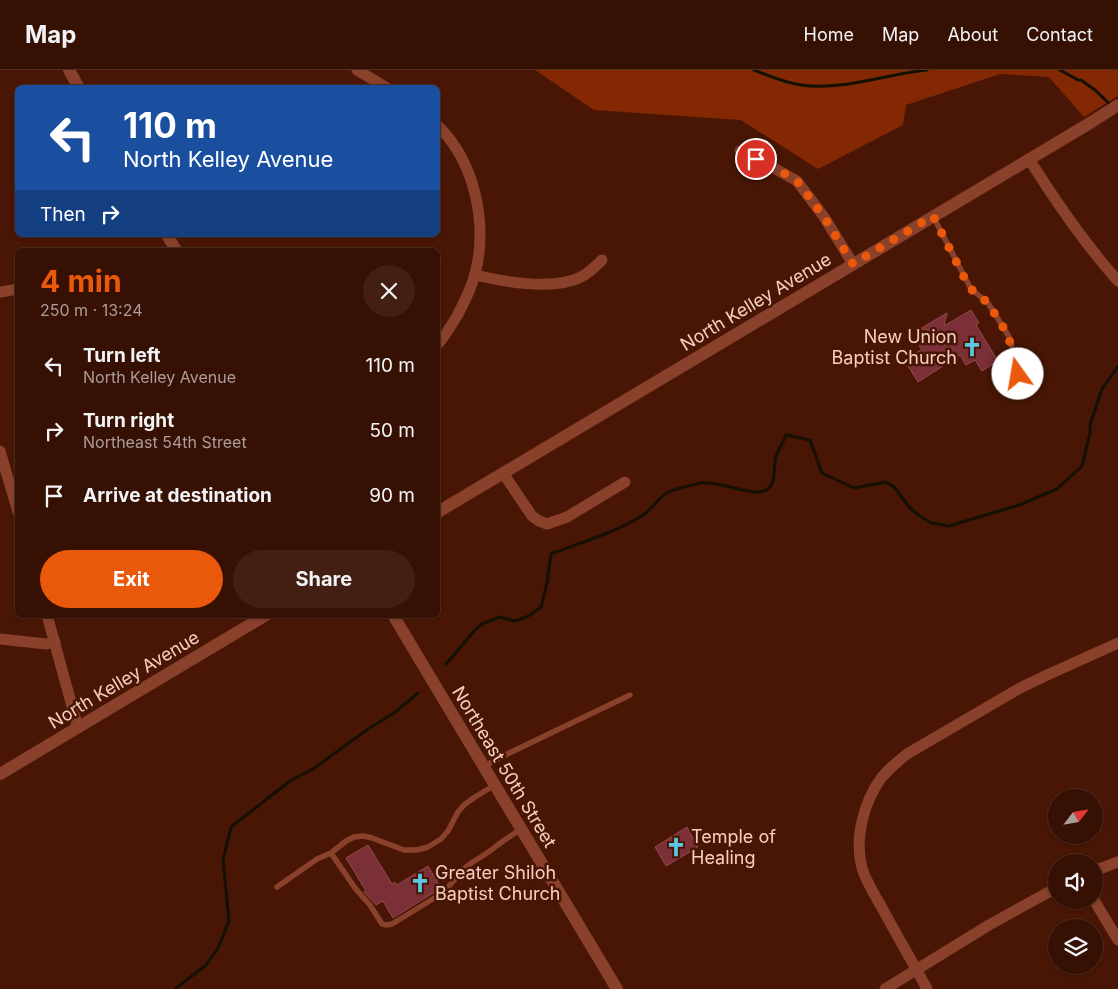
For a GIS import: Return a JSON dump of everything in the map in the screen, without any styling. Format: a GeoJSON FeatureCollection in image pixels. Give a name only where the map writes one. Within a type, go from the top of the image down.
{"type":"FeatureCollection","features":[{"type":"Feature","properties":{"kind":"street"},"geometry":{"type":"LineString","coordinates":[[69,70],[77,85]]}},
{"type":"Feature","properties":{"kind":"street"},"geometry":{"type":"LineString","coordinates":[[357,70],[382,85]]}},
{"type":"Feature","properties":{"kind":"street","name":"North Kelley Avenue"},"geometry":{"type":"LineString","coordinates":[[440,511],[1118,105]]}},
{"type":"Feature","properties":{"kind":"street"},"geometry":{"type":"LineString","coordinates":[[440,128],[458,152],[472,184],[480,227],[480,246],[475,275],[462,306],[440,341]]}},
{"type":"Feature","properties":{"kind":"street"},"geometry":{"type":"LineString","coordinates":[[740,151],[772,166],[797,181],[824,217],[853,264]]}},
{"type":"Feature","properties":{"kind":"street"},"geometry":{"type":"LineString","coordinates":[[1029,159],[1079,233],[1118,281]]}},
{"type":"Feature","properties":{"kind":"street"},"geometry":{"type":"LineString","coordinates":[[168,237],[175,248]]}},
{"type":"Feature","properties":{"kind":"street"},"geometry":{"type":"LineString","coordinates":[[475,275],[518,283],[544,284],[564,282],[584,276],[602,260]]}},
{"type":"Feature","properties":{"kind":"street"},"geometry":{"type":"LineString","coordinates":[[0,292],[15,290]]}},
{"type":"Feature","properties":{"kind":"street"},"geometry":{"type":"LineString","coordinates":[[0,451],[15,502]]}},
{"type":"Feature","properties":{"kind":"street"},"geometry":{"type":"LineString","coordinates":[[503,473],[532,516],[546,524],[567,516],[624,482]]}},
{"type":"Feature","properties":{"kind":"street"},"geometry":{"type":"LineString","coordinates":[[48,618],[78,728]]}},
{"type":"Feature","properties":{"kind":"street","name":"North Kelley Avenue"},"geometry":{"type":"LineString","coordinates":[[0,774],[261,618]]}},
{"type":"Feature","properties":{"kind":"street","name":"Northeast 50th Street"},"geometry":{"type":"LineString","coordinates":[[395,618],[617,989]]}},
{"type":"Feature","properties":{"kind":"street"},"geometry":{"type":"LineString","coordinates":[[0,640],[46,644],[55,642]]}},
{"type":"Feature","properties":{"kind":"street"},"geometry":{"type":"LineString","coordinates":[[927,989],[874,894],[862,868],[860,831],[872,794],[894,764],[908,754],[1020,688],[1118,643]]}},
{"type":"Feature","properties":{"kind":"street"},"geometry":{"type":"LineString","coordinates":[[1103,868],[1118,862]]}},
{"type":"Feature","properties":{"kind":"street"},"geometry":{"type":"LineString","coordinates":[[885,989],[1010,913],[1048,892]]}},
{"type":"Feature","properties":{"kind":"street"},"geometry":{"type":"LineString","coordinates":[[1099,909],[1118,940]]}},
{"type":"Feature","properties":{"kind":"lane"},"geometry":{"type":"LineString","coordinates":[[933,216],[971,289],[988,303],[1010,340],[1018,374],[998,386]]}},
{"type":"Feature","properties":{"kind":"lane"},"geometry":{"type":"LineString","coordinates":[[484,767],[630,695]]}},
{"type":"Feature","properties":{"kind":"lane"},"geometry":{"type":"LineString","coordinates":[[277,887],[317,859],[331,853],[354,837],[364,836],[404,850],[417,850],[428,846],[441,839],[464,805],[495,785]]}},
{"type":"Feature","properties":{"kind":"lane"},"geometry":{"type":"LineString","coordinates":[[331,853],[382,924],[387,925],[392,924],[441,894],[456,876],[467,867],[499,843],[521,830]]}},
{"type":"Feature","properties":{"kind":"shaded area"},"geometry":{"type":"Polygon","coordinates":[[[535,70],[1118,70],[1118,96],[1084,117],[1049,77],[1000,74],[906,105],[903,125],[818,169],[741,120],[594,110],[535,70]]]}},
{"type":"Feature","properties":{"kind":"building","name":"New Union Baptist Church"},"geometry":{"type":"Polygon","coordinates":[[[971,310],[979,323],[976,325],[998,361],[982,371],[975,360],[966,365],[960,355],[918,382],[908,366],[919,360],[915,354],[922,349],[919,346],[941,332],[920,329],[947,313],[944,326],[971,310]]]}},
{"type":"Feature","properties":{"kind":"building","name":"Temple of Healing"},"geometry":{"type":"Polygon","coordinates":[[[687,827],[698,847],[666,866],[655,847],[687,827]]]}},
{"type":"Feature","properties":{"kind":"building","name":"Greater Shiloh Baptist Church"},"geometry":{"type":"Polygon","coordinates":[[[368,845],[392,884],[395,882],[397,885],[428,866],[441,888],[393,918],[383,901],[376,905],[364,892],[366,891],[346,858],[368,845]]]}},
{"type":"Feature","properties":{"kind":"waterway"},"geometry":{"type":"LineString","coordinates":[[754,70],[789,83],[817,86],[849,84],[927,70]]}},
{"type":"Feature","properties":{"kind":"waterway"},"geometry":{"type":"LineString","coordinates":[[1060,70],[1081,80],[1095,90],[1118,112]]}},
{"type":"Feature","properties":{"kind":"waterway"},"geometry":{"type":"LineString","coordinates":[[446,664],[482,624],[500,617],[514,621],[530,615],[541,607],[551,554],[610,532],[632,521],[646,513],[665,494],[677,489],[701,483],[717,484],[755,492],[768,489],[774,478],[776,456],[786,435],[810,440],[822,473],[854,488],[886,482],[894,487],[910,508],[931,523],[949,526],[1019,505],[1057,489],[1082,466],[1090,433],[1090,425],[1102,389],[1118,366]]}},
{"type":"Feature","properties":{"kind":"waterway"},"geometry":{"type":"LineString","coordinates":[[175,989],[206,965],[218,948],[229,921],[223,860],[231,827],[290,781],[313,769],[368,729],[394,713],[418,693]]}},
{"type":"Feature","properties":{"kind":"place","name":"New Union Baptist Church"},"geometry":{"type":"Point","coordinates":[972,347]}},
{"type":"Feature","properties":{"kind":"place","name":"Temple of Healing"},"geometry":{"type":"Point","coordinates":[676,847]}},
{"type":"Feature","properties":{"kind":"place","name":"Greater Shiloh Baptist Church"},"geometry":{"type":"Point","coordinates":[420,883]}},
{"type":"Feature","properties":{"kind":"route"},"geometry":{"type":"LineString","coordinates":[[756,159],[797,181],[824,217],[853,264],[933,216],[971,289],[988,303],[1008,335],[1018,374]]}}]}
